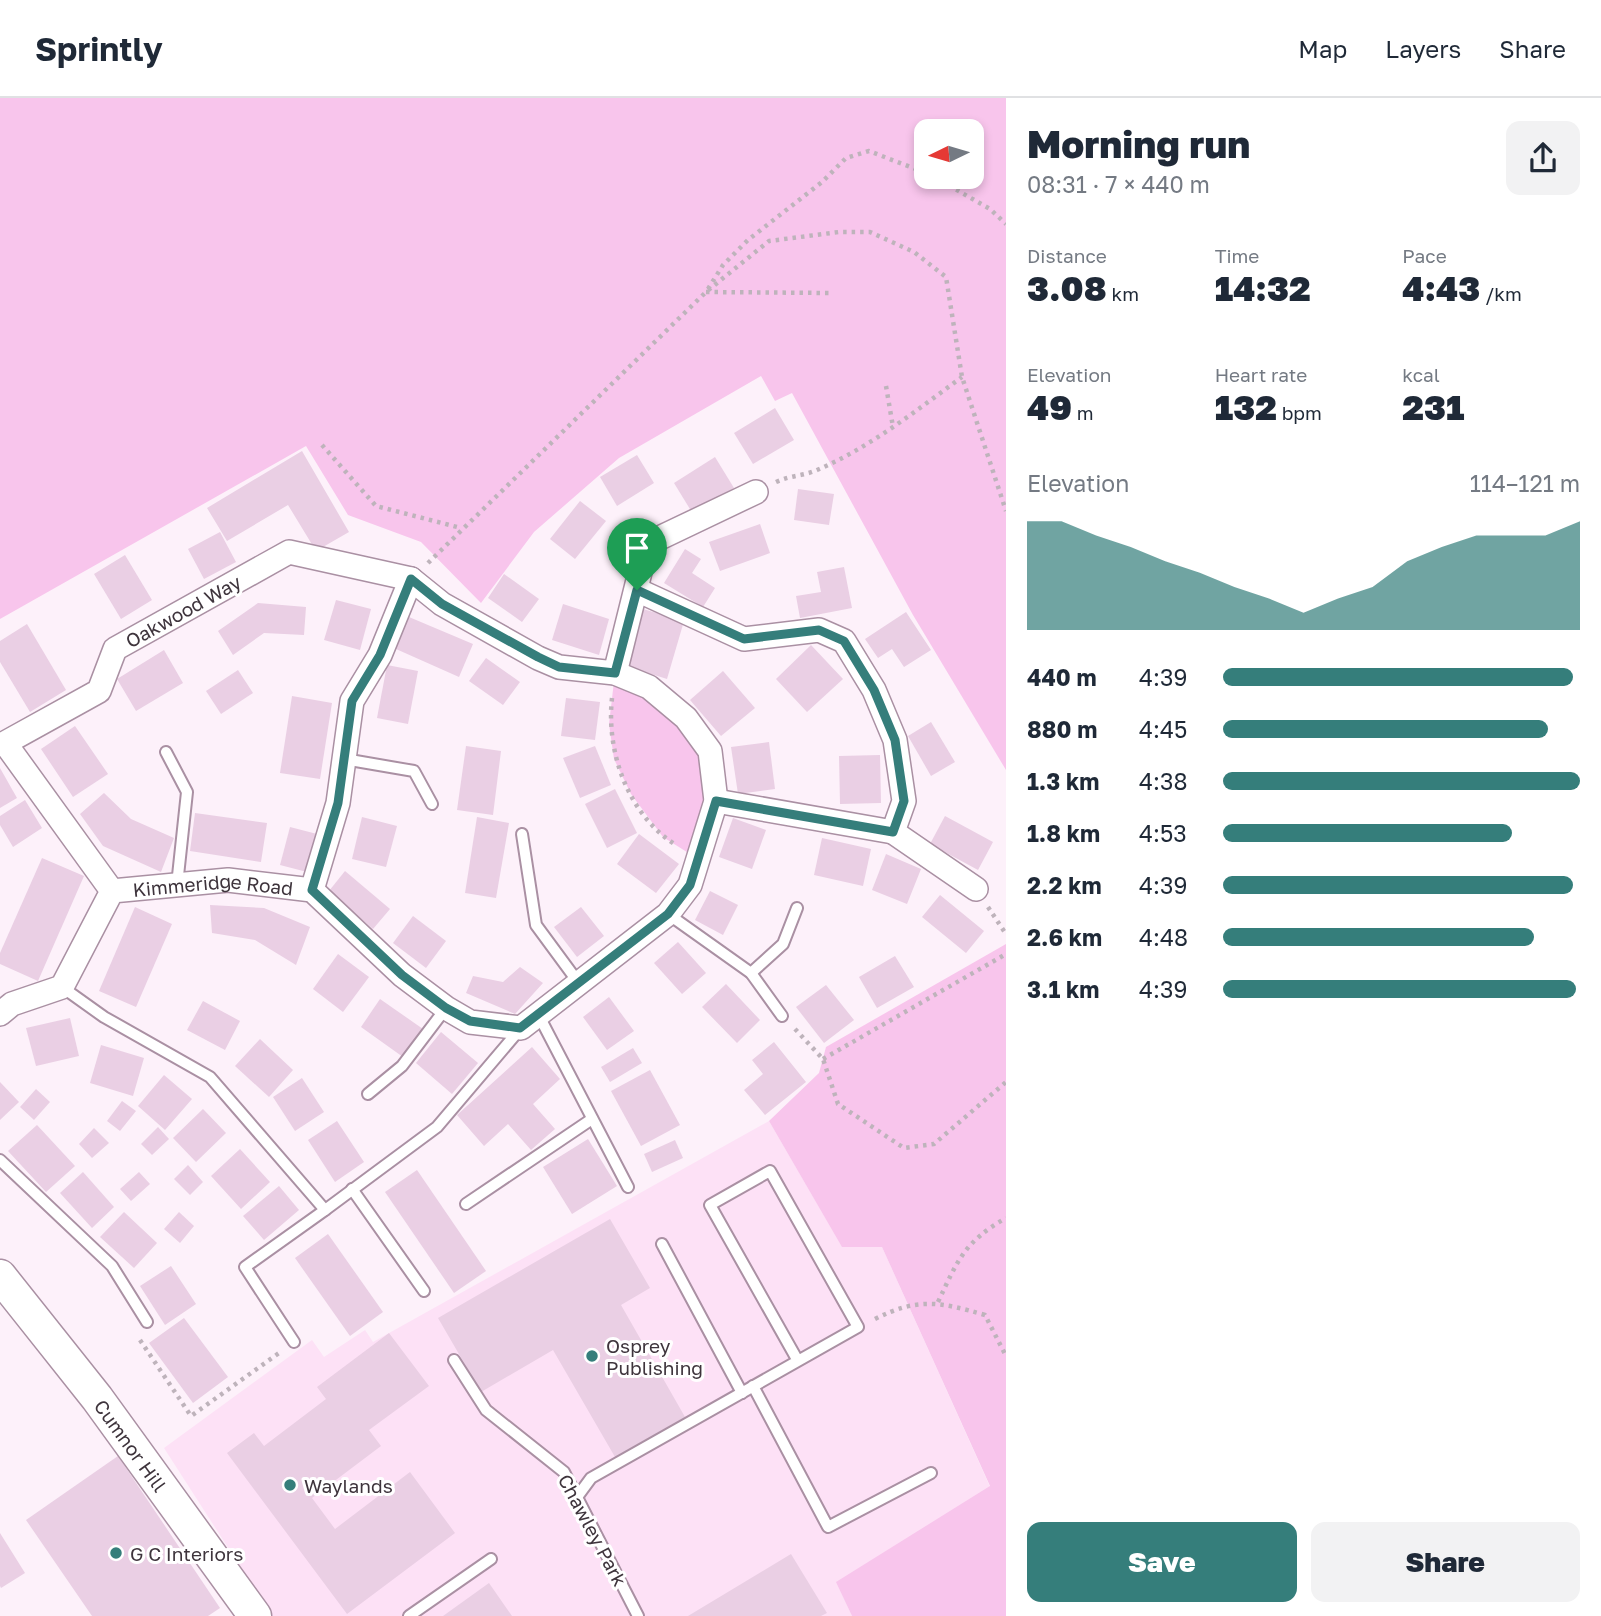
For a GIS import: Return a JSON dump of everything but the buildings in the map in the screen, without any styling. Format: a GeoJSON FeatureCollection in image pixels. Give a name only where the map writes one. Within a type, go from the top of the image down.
{"type":"FeatureCollection","features":[{"type":"Feature","properties":{"kind":"street"},"geometry":{"type":"LineString","coordinates":[[530,1022],[668,914],[690,885],[716,801],[710,751],[686,718],[649,687],[615,673],[647,544],[756,492]]}},
{"type":"Feature","properties":{"kind":"street","name":"Oakwood Way"},"geometry":{"type":"LineString","coordinates":[[112,891],[3,740],[99,691],[115,649],[289,552],[411,579],[442,604],[559,667],[615,673]]}},
{"type":"Feature","properties":{"kind":"street"},"geometry":{"type":"LineString","coordinates":[[312,890],[338,803],[352,701],[380,655],[411,579]]}},
{"type":"Feature","properties":{"kind":"street"},"geometry":{"type":"LineString","coordinates":[[637,590],[744,639],[819,630],[844,641],[874,690],[895,740],[904,801],[893,832]]}},
{"type":"Feature","properties":{"kind":"street"},"geometry":{"type":"LineString","coordinates":[[716,801],[893,832],[976,889]]}},
{"type":"Feature","properties":{"kind":"street","name":"Kimmeridge Road"},"geometry":{"type":"LineString","coordinates":[[62,987],[112,891],[228,880],[312,890],[402,975],[446,1008],[470,1021],[530,1022]]}},
{"type":"Feature","properties":{"kind":"street"},"geometry":{"type":"LineString","coordinates":[[6,1005],[62,987]]}},
{"type":"Feature","properties":{"kind":"street","name":"Cumnor Hill"},"geometry":{"type":"LineString","coordinates":[[0,1276],[97,1398],[255,1616]]}},
{"type":"Feature","properties":{"kind":"lane"},"geometry":{"type":"LineString","coordinates":[[166,752],[187,793],[177,885]]}},
{"type":"Feature","properties":{"kind":"lane"},"geometry":{"type":"LineString","coordinates":[[344,759],[414,771],[432,804]]}},
{"type":"Feature","properties":{"kind":"lane"},"geometry":{"type":"LineString","coordinates":[[522,834],[536,925],[578,982]]}},
{"type":"Feature","properties":{"kind":"lane"},"geometry":{"type":"LineString","coordinates":[[751,973],[783,944],[797,908]]}},
{"type":"Feature","properties":{"kind":"lane"},"geometry":{"type":"LineString","coordinates":[[668,914],[751,973],[782,1016]]}},
{"type":"Feature","properties":{"kind":"lane"},"geometry":{"type":"LineString","coordinates":[[62,987],[104,1017],[210,1077],[325,1210]]}},
{"type":"Feature","properties":{"kind":"lane"},"geometry":{"type":"LineString","coordinates":[[368,1094],[402,1066],[446,1008]]}},
{"type":"Feature","properties":{"kind":"lane"},"geometry":{"type":"LineString","coordinates":[[293,1342],[245,1268],[438,1127],[530,1022],[592,1119],[628,1187]]}},
{"type":"Feature","properties":{"kind":"lane"},"geometry":{"type":"LineString","coordinates":[[466,1204],[592,1119]]}},
{"type":"Feature","properties":{"kind":"lane"},"geometry":{"type":"LineString","coordinates":[[0,1160],[112,1266],[147,1322]]}},
{"type":"Feature","properties":{"kind":"lane"},"geometry":{"type":"LineString","coordinates":[[577,1497],[590,1478],[753,1387],[858,1327],[770,1171],[710,1205],[798,1361]]}},
{"type":"Feature","properties":{"kind":"lane"},"geometry":{"type":"LineString","coordinates":[[352,1189],[424,1291]]}},
{"type":"Feature","properties":{"kind":"lane"},"geometry":{"type":"LineString","coordinates":[[662,1244],[742,1393]]}},
{"type":"Feature","properties":{"kind":"lane","name":"Chawley Park"},"geometry":{"type":"LineString","coordinates":[[454,1360],[486,1410],[565,1472],[638,1616]]}},
{"type":"Feature","properties":{"kind":"lane"},"geometry":{"type":"LineString","coordinates":[[753,1387],[828,1527],[931,1472]]}},
{"type":"Feature","properties":{"kind":"lane"},"geometry":{"type":"LineString","coordinates":[[410,1616],[491,1559]]}},
{"type":"Feature","properties":{"kind":"path"},"geometry":{"type":"LineString","coordinates":[[706,292],[723,265],[748,240],[846,158],[869,151],[914,168]]}},
{"type":"Feature","properties":{"kind":"path"},"geometry":{"type":"LineString","coordinates":[[955,189],[990,209],[1006,223]]}},
{"type":"Feature","properties":{"kind":"path"},"geometry":{"type":"LineString","coordinates":[[411,579],[706,292],[769,241],[839,232],[870,232],[914,252],[946,277],[962,377],[1006,511]]}},
{"type":"Feature","properties":{"kind":"path"},"geometry":{"type":"LineString","coordinates":[[706,292],[831,293]]}},
{"type":"Feature","properties":{"kind":"path"},"geometry":{"type":"LineString","coordinates":[[756,492],[794,474],[815,472],[893,427],[962,377]]}},
{"type":"Feature","properties":{"kind":"path"},"geometry":{"type":"LineString","coordinates":[[886,386],[893,427]]}},
{"type":"Feature","properties":{"kind":"path"},"geometry":{"type":"LineString","coordinates":[[322,445],[376,506],[462,528]]}},
{"type":"Feature","properties":{"kind":"path"},"geometry":{"type":"LineString","coordinates":[[615,673],[609,724],[614,759],[631,794],[663,837],[698,859]]}},
{"type":"Feature","properties":{"kind":"path"},"geometry":{"type":"LineString","coordinates":[[823,1059],[1006,954]]}},
{"type":"Feature","properties":{"kind":"path"},"geometry":{"type":"LineString","coordinates":[[782,1016],[823,1059],[838,1104],[904,1148],[934,1144],[1006,1082]]}},
{"type":"Feature","properties":{"kind":"path"},"geometry":{"type":"LineString","coordinates":[[938,1302],[962,1252],[986,1230],[1006,1218]]}},
{"type":"Feature","properties":{"kind":"path"},"geometry":{"type":"LineString","coordinates":[[858,1327],[894,1309],[938,1302],[985,1315],[1006,1356]]}},
{"type":"Feature","properties":{"kind":"path"},"geometry":{"type":"LineString","coordinates":[[147,1322],[139,1341],[191,1416],[293,1342]]}},
{"type":"Feature","properties":{"kind":"shaded area"},"geometry":{"type":"Polygon","coordinates":[[[0,98],[1006,98],[1006,770],[913,615],[792,393],[775,401],[761,376],[619,458],[534,532],[481,603],[421,542],[348,515],[306,446],[0,619],[0,98]]]}},
{"type":"Feature","properties":{"kind":"shaded area"},"geometry":{"type":"Polygon","coordinates":[[[615,673],[686,718],[716,801],[698,859],[663,837],[631,794],[614,759],[609,724],[615,673]]]}},
{"type":"Feature","properties":{"kind":"shaded area"},"geometry":{"type":"Polygon","coordinates":[[[1006,944],[1006,1616],[852,1616],[836,1582],[990,1486],[882,1247],[842,1247],[769,1121],[819,1073],[826,1047],[1006,944]]]}},
{"type":"Feature","properties":{"kind":"shaded area"},"geometry":{"type":"Polygon","coordinates":[[[769,1121],[842,1246],[882,1247],[990,1487],[837,1582],[852,1616],[272,1616],[164,1448],[312,1340],[324,1357],[365,1330],[373,1342],[769,1121]]]}},
{"type":"Feature","properties":{"kind":"place","name":"Osprey Publishing"},"geometry":{"type":"Point","coordinates":[592,1356]}},
{"type":"Feature","properties":{"kind":"place","name":"Waylands"},"geometry":{"type":"Point","coordinates":[290,1485]}},
{"type":"Feature","properties":{"kind":"place","name":"G C Interiors"},"geometry":{"type":"Point","coordinates":[116,1553]}},
{"type":"Feature","properties":{"kind":"route"},"geometry":{"type":"LineString","coordinates":[[411,579],[442,604],[559,667],[615,673],[637,590],[744,639],[819,630],[844,641],[874,690],[895,740],[904,801],[893,832],[716,801],[690,885],[668,914],[520,1028],[470,1021],[446,1008],[402,975],[312,890],[338,803],[352,701],[380,655],[411,579]]}}]}
